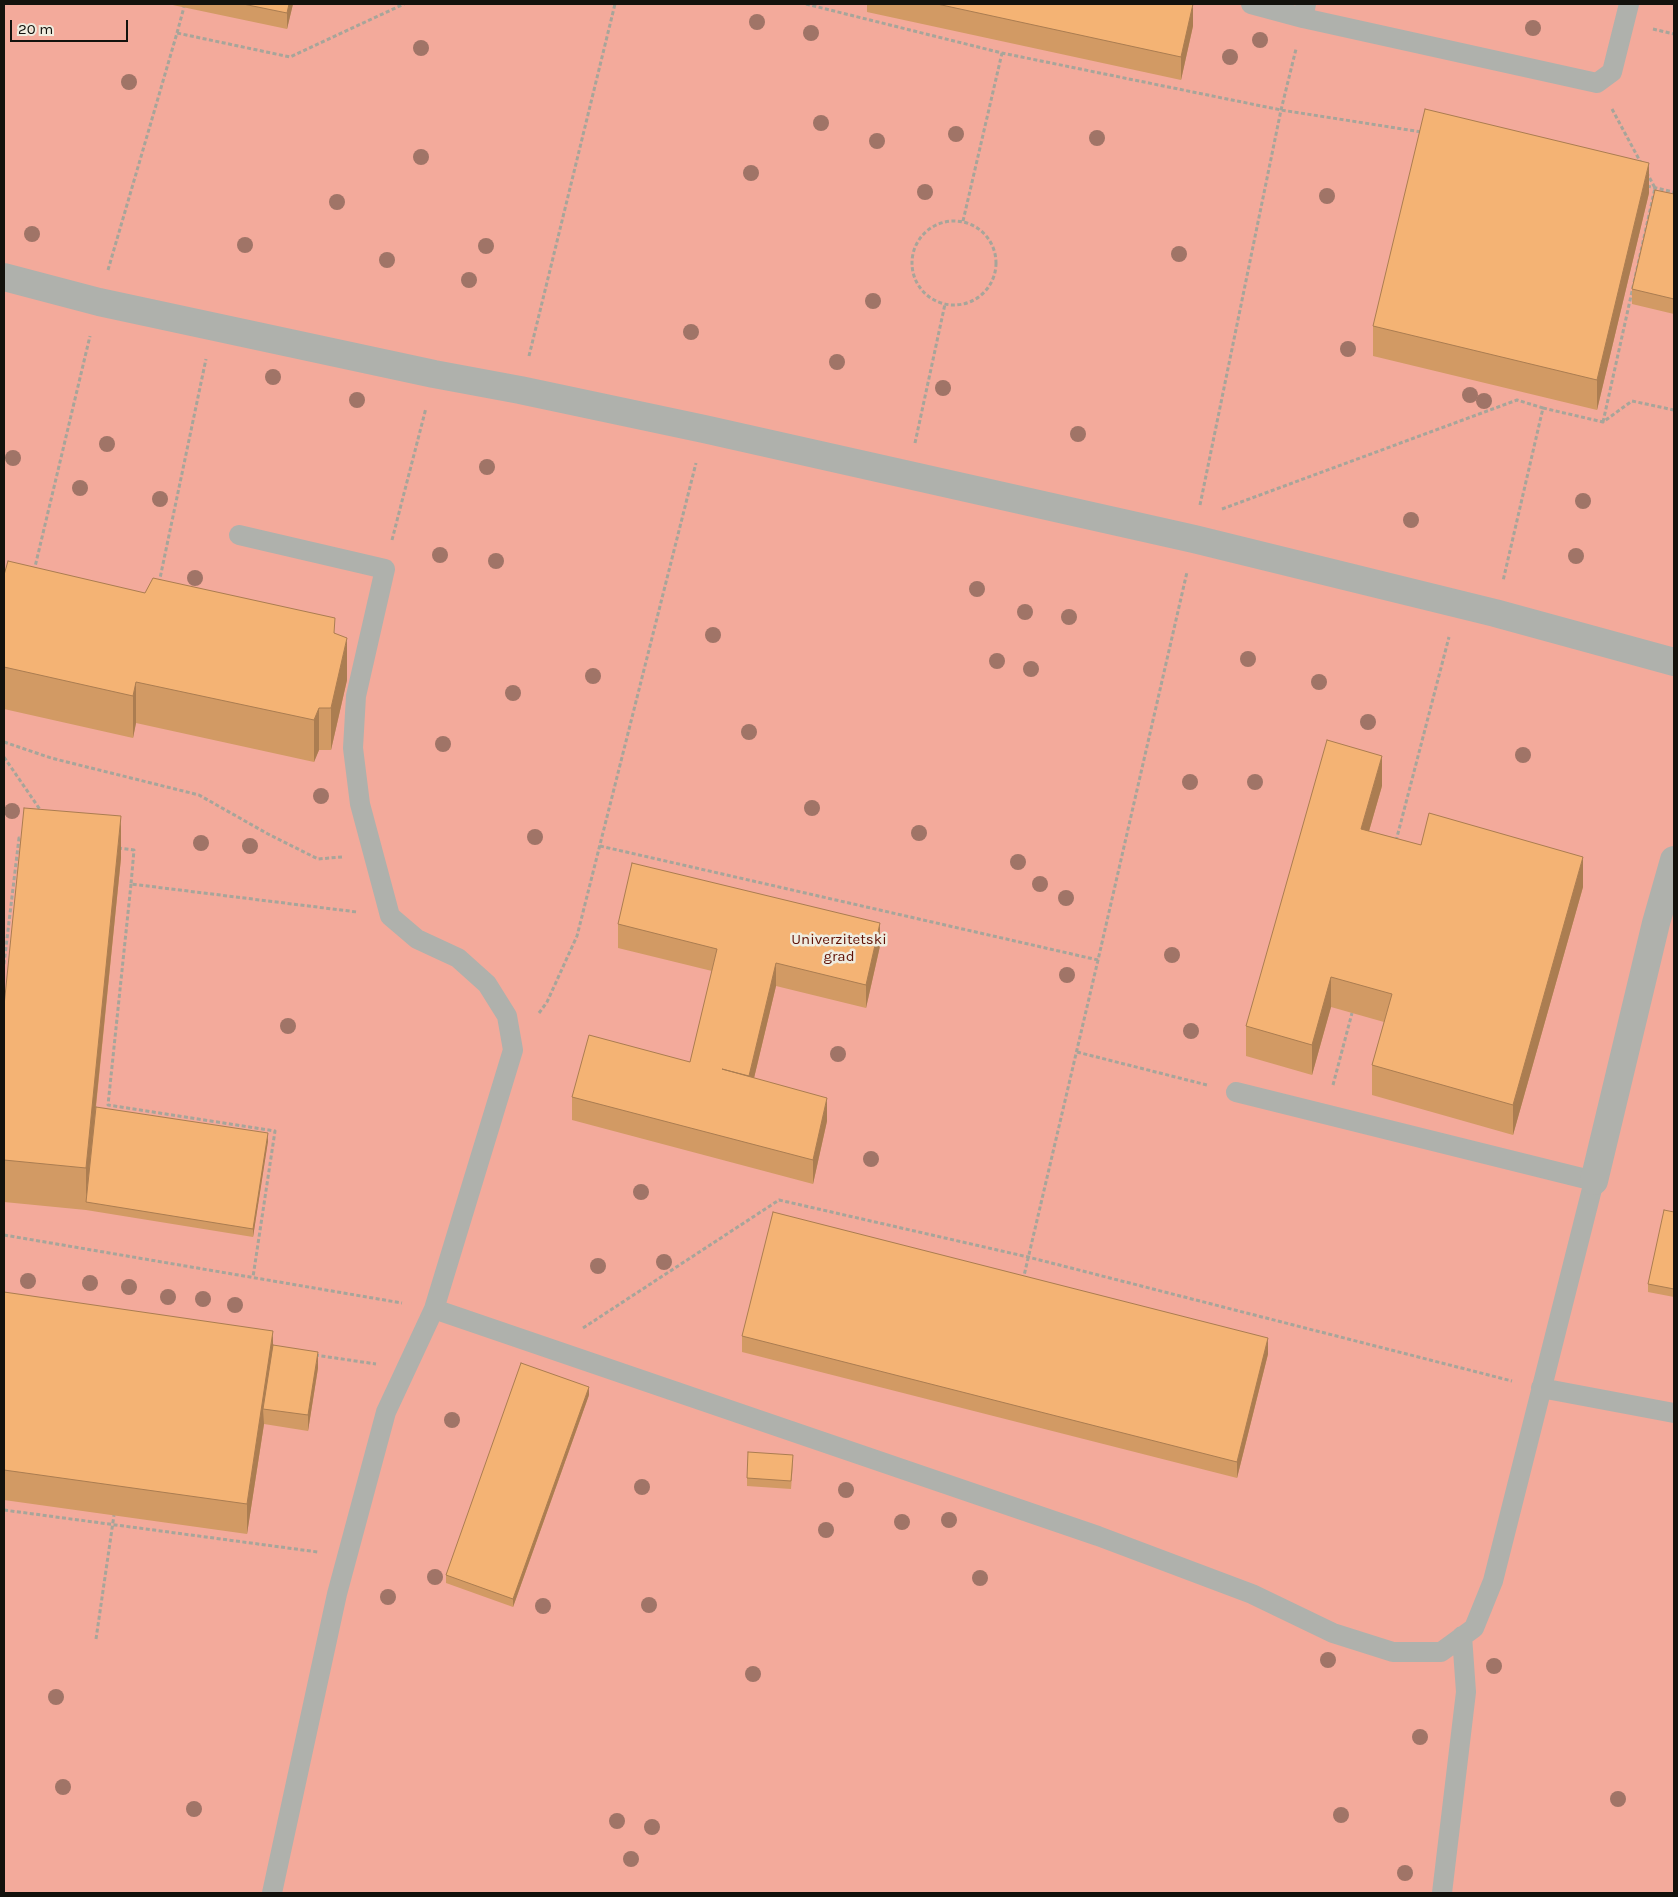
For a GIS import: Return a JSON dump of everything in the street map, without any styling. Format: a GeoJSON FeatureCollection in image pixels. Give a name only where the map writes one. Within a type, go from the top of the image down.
{"type":"FeatureCollection","features":[{"type":"Feature","properties":{"kind":"street"},"geometry":{"type":"LineString","coordinates":[[4,277],[99,302],[434,374],[520,390],[909,474],[1196,528],[1674,662]]}},
{"type":"Feature","properties":{"kind":"street"},"geometry":{"type":"LineString","coordinates":[[1594,1181],[1656,924],[1674,860]]}},
{"type":"Feature","properties":{"kind":"lane"},"geometry":{"type":"LineString","coordinates":[[1251,4],[1305,11],[1597,83],[1612,72],[1629,4]]}},
{"type":"Feature","properties":{"kind":"lane"},"geometry":{"type":"LineString","coordinates":[[239,535],[385,570],[356,696],[353,748],[360,804],[390,916],[416,939],[458,958],[487,984],[507,1016],[513,1050],[434,1309],[386,1412],[337,1594],[272,1893]]}},
{"type":"Feature","properties":{"kind":"lane"},"geometry":{"type":"LineString","coordinates":[[434,1309],[1098,1536],[1252,1594],[1332,1632],[1394,1652],[1441,1652],[1474,1628],[1493,1581],[1594,1181],[1236,1092]]}},
{"type":"Feature","properties":{"kind":"lane"},"geometry":{"type":"LineString","coordinates":[[1541,1388],[1674,1413]]}},
{"type":"Feature","properties":{"kind":"lane"},"geometry":{"type":"LineString","coordinates":[[1442,1893],[1466,1692],[1462,1636]]}},
{"type":"Feature","properties":{"kind":"path"},"geometry":{"type":"LineString","coordinates":[[177,33],[290,57],[404,4]]}},
{"type":"Feature","properties":{"kind":"path"},"geometry":{"type":"LineString","coordinates":[[520,390],[614,4]]}},
{"type":"Feature","properties":{"kind":"path"},"geometry":{"type":"LineString","coordinates":[[806,4],[1002,53],[1281,110],[1432,134]]}},
{"type":"Feature","properties":{"kind":"path"},"geometry":{"type":"LineString","coordinates":[[33,572],[99,302],[184,7]]}},
{"type":"Feature","properties":{"kind":"path"},"geometry":{"type":"LineString","coordinates":[[1022,1283],[1077,1052],[1196,528],[1281,110],[1305,11]]}},
{"type":"Feature","properties":{"kind":"path"},"geometry":{"type":"LineString","coordinates":[[963,221],[1002,53]]}},
{"type":"Feature","properties":{"kind":"path"},"geometry":{"type":"LineString","coordinates":[[1597,83],[1655,188],[1603,422]]}},
{"type":"Feature","properties":{"kind":"path"},"geometry":{"type":"LineString","coordinates":[[1645,185],[1674,192]]}},
{"type":"Feature","properties":{"kind":"path"},"geometry":{"type":"LineString","coordinates":[[950,220],[963,221],[976,227],[987,236],[994,249],[996,264],[993,278],[985,291],[974,300],[960,304],[945,304],[932,299],[920,289],[913,276],[911,264],[913,251],[918,240],[926,230],[950,220]]}},
{"type":"Feature","properties":{"kind":"path"},"geometry":{"type":"LineString","coordinates":[[909,474],[945,304]]}},
{"type":"Feature","properties":{"kind":"path"},"geometry":{"type":"LineString","coordinates":[[159,584],[213,326]]}},
{"type":"Feature","properties":{"kind":"path"},"geometry":{"type":"LineString","coordinates":[[385,570],[434,374]]}},
{"type":"Feature","properties":{"kind":"path"},"geometry":{"type":"LineString","coordinates":[[1196,528],[1516,400],[1603,422],[1632,402],[1674,410]]}},
{"type":"Feature","properties":{"kind":"path"},"geometry":{"type":"LineString","coordinates":[[1495,613],[1543,408]]}},
{"type":"Feature","properties":{"kind":"path"},"geometry":{"type":"LineString","coordinates":[[513,1050],[546,1002],[577,936],[704,429]]}},
{"type":"Feature","properties":{"kind":"path"},"geometry":{"type":"LineString","coordinates":[[1395,848],[1458,603]]}},
{"type":"Feature","properties":{"kind":"path"},"geometry":{"type":"LineString","coordinates":[[4,742],[51,758],[200,795],[318,860],[339,858],[355,853],[370,841]]}},
{"type":"Feature","properties":{"kind":"path"},"geometry":{"type":"LineString","coordinates":[[4,757],[46,819]]}},
{"type":"Feature","properties":{"kind":"path"},"geometry":{"type":"LineString","coordinates":[[4,964],[19,838],[28,839]]}},
{"type":"Feature","properties":{"kind":"path"},"geometry":{"type":"LineString","coordinates":[[600,846],[1098,960]]}},
{"type":"Feature","properties":{"kind":"path"},"geometry":{"type":"LineString","coordinates":[[116,848],[134,850],[108,1105],[275,1131],[253,1277]]}},
{"type":"Feature","properties":{"kind":"path"},"geometry":{"type":"LineString","coordinates":[[130,884],[390,916]]}},
{"type":"Feature","properties":{"kind":"path"},"geometry":{"type":"LineString","coordinates":[[1326,1114],[1352,1013]]}},
{"type":"Feature","properties":{"kind":"path"},"geometry":{"type":"LineString","coordinates":[[1077,1052],[1236,1092]]}},
{"type":"Feature","properties":{"kind":"path"},"geometry":{"type":"LineString","coordinates":[[551,1349],[779,1200],[1028,1257],[1541,1388]]}},
{"type":"Feature","properties":{"kind":"path"},"geometry":{"type":"LineString","coordinates":[[4,1235],[434,1309]]}},
{"type":"Feature","properties":{"kind":"path"},"geometry":{"type":"LineString","coordinates":[[308,1354],[406,1369]]}},
{"type":"Feature","properties":{"kind":"path"},"geometry":{"type":"LineString","coordinates":[[4,1510],[348,1556]]}},
{"type":"Feature","properties":{"kind":"path"},"geometry":{"type":"LineString","coordinates":[[96,1640],[114,1515]]}},
{"type":"Feature","properties":{"kind":"green space","name":"Univerzitetski grad"},"geometry":{"type":"Polygon","coordinates":[[[4,4],[1674,4],[1674,1893],[4,1893],[4,4]]]}},
{"type":"Feature","properties":{"kind":"building"},"geometry":{"type":"Polygon","coordinates":[[[243,4],[289,4],[287,13],[243,4]]]}},
{"type":"Feature","properties":{"kind":"building"},"geometry":{"type":"Polygon","coordinates":[[[937,4],[1193,4],[1181,57],[937,4]]]}},
{"type":"Feature","properties":{"kind":"building"},"geometry":{"type":"Polygon","coordinates":[[[1425,109],[1649,163],[1597,380],[1373,326],[1425,109]]]}},
{"type":"Feature","properties":{"kind":"building"},"geometry":{"type":"Polygon","coordinates":[[[1655,190],[1674,194],[1674,299],[1632,289],[1655,190]]]}},
{"type":"Feature","properties":{"kind":"building"},"geometry":{"type":"Polygon","coordinates":[[[8,561],[145,593],[153,578],[335,618],[334,633],[347,638],[331,708],[319,708],[314,720],[136,682],[133,696],[4,667],[4,575],[8,561]]]}},
{"type":"Feature","properties":{"kind":"building"},"geometry":{"type":"Polygon","coordinates":[[[1327,740],[1382,756],[1361,829],[1421,845],[1429,813],[1583,857],[1513,1105],[1372,1065],[1392,994],[1331,977],[1312,1045],[1246,1026],[1327,740]]]}},
{"type":"Feature","properties":{"kind":"building"},"geometry":{"type":"Polygon","coordinates":[[[24,808],[121,816],[86,1168],[4,1160],[4,1006],[24,808]]]}},
{"type":"Feature","properties":{"kind":"building"},"geometry":{"type":"Polygon","coordinates":[[[632,863],[880,923],[866,985],[776,963],[749,1076],[722,1069],[827,1098],[813,1160],[572,1097],[589,1035],[690,1062],[717,949],[618,924],[632,863]]]}},
{"type":"Feature","properties":{"kind":"building"},"geometry":{"type":"Polygon","coordinates":[[[96,1107],[268,1133],[253,1229],[86,1202],[96,1107]]]}},
{"type":"Feature","properties":{"kind":"building"},"geometry":{"type":"Polygon","coordinates":[[[1664,1210],[1674,1212],[1674,1289],[1648,1284],[1664,1210]]]}},
{"type":"Feature","properties":{"kind":"building"},"geometry":{"type":"Polygon","coordinates":[[[773,1212],[1268,1338],[1237,1462],[742,1336],[773,1212]]]}},
{"type":"Feature","properties":{"kind":"building"},"geometry":{"type":"Polygon","coordinates":[[[4,1292],[273,1331],[247,1504],[4,1470],[4,1292]]]}},
{"type":"Feature","properties":{"kind":"building"},"geometry":{"type":"Polygon","coordinates":[[[273,1345],[318,1352],[308,1415],[263,1409],[273,1345]]]}},
{"type":"Feature","properties":{"kind":"building"},"geometry":{"type":"Polygon","coordinates":[[[521,1363],[589,1387],[513,1599],[446,1575],[521,1363]]]}},
{"type":"Feature","properties":{"kind":"building"},"geometry":{"type":"Polygon","coordinates":[[[748,1452],[793,1455],[791,1481],[747,1478],[748,1452]]]}}]}
